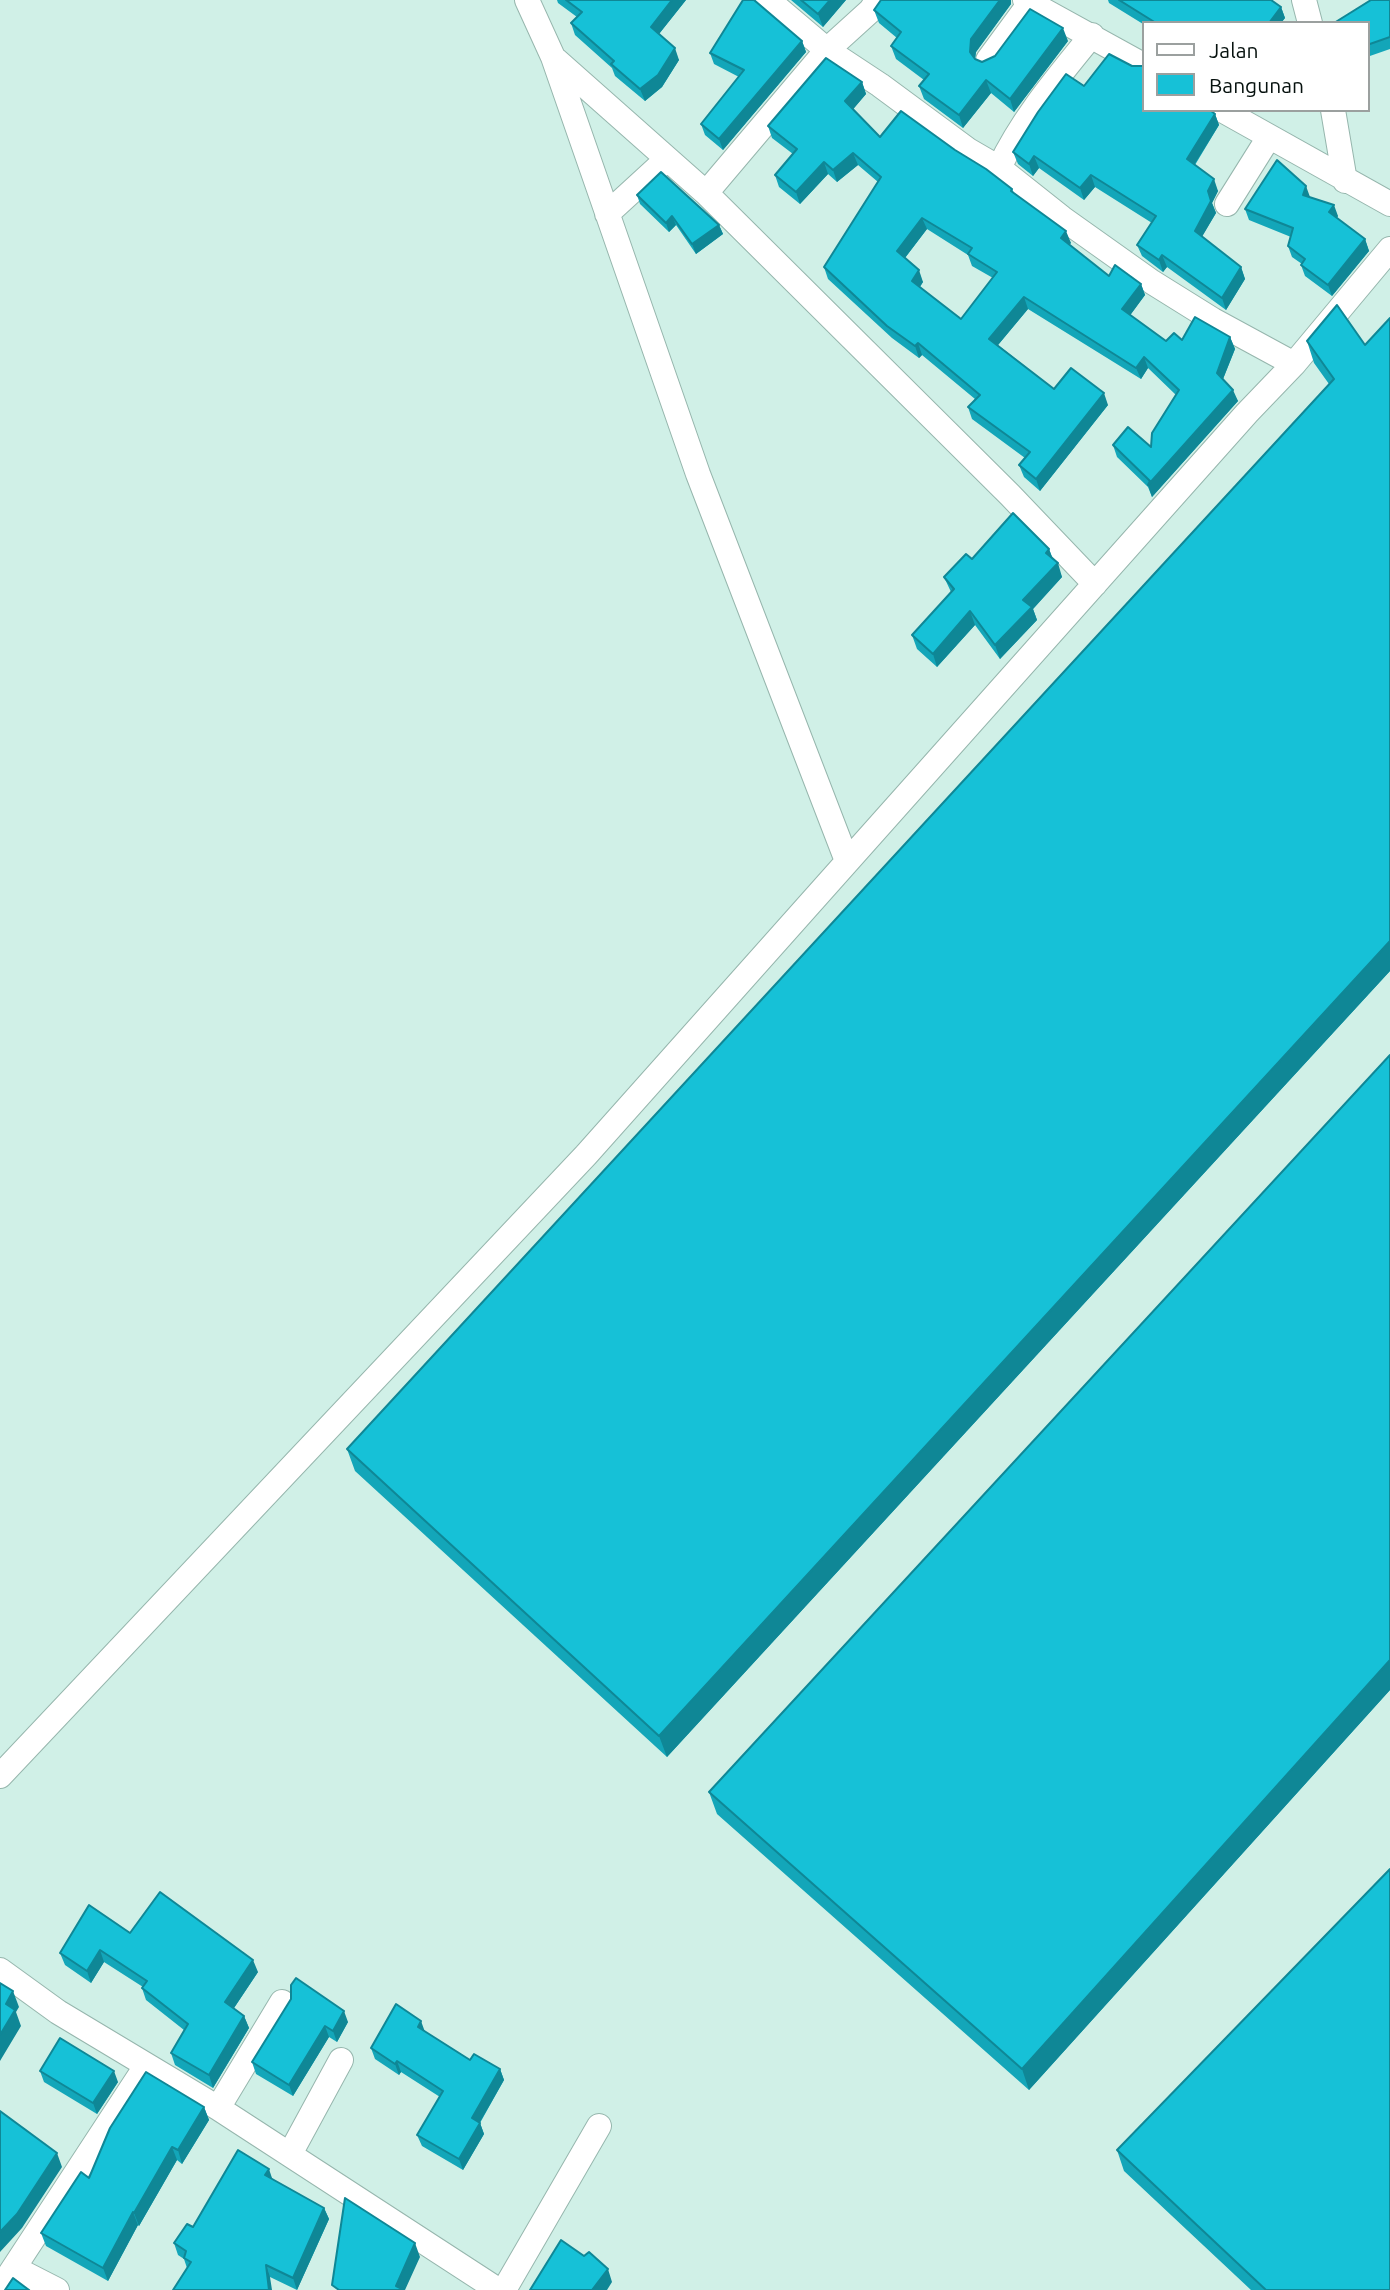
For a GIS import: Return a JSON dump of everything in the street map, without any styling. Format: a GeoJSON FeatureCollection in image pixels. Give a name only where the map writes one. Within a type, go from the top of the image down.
{"type":"FeatureCollection","features":[{"type":"Feature","properties":{"kind":"street"},"geometry":{"type":"LineString","coordinates":[[527,0],[553,57],[698,474],[847,861]]}},
{"type":"Feature","properties":{"kind":"street"},"geometry":{"type":"LineString","coordinates":[[768,0],[827,50],[880,85],[968,150],[999,168],[1062,218],[1152,282],[1213,320],[1294,364]]}},
{"type":"Feature","properties":{"kind":"street"},"geometry":{"type":"LineString","coordinates":[[706,193],[827,50],[870,11],[878,0]]}},
{"type":"Feature","properties":{"kind":"street"},"geometry":{"type":"LineString","coordinates":[[1304,0],[1309,21]]}},
{"type":"Feature","properties":{"kind":"street"},"geometry":{"type":"LineString","coordinates":[[988,60],[1027,1],[1142,64]]}},
{"type":"Feature","properties":{"kind":"street"},"geometry":{"type":"LineString","coordinates":[[999,168],[1009,146],[1092,35]]}},
{"type":"Feature","properties":{"kind":"street"},"geometry":{"type":"LineString","coordinates":[[553,57],[706,193],[1010,495],[1095,584]]}},
{"type":"Feature","properties":{"kind":"street"},"geometry":{"type":"LineString","coordinates":[[1225,112],[1390,204]]}},
{"type":"Feature","properties":{"kind":"street"},"geometry":{"type":"LineString","coordinates":[[1333,112],[1345,181]]}},
{"type":"Feature","properties":{"kind":"street"},"geometry":{"type":"LineString","coordinates":[[1227,204],[1269,137]]}},
{"type":"Feature","properties":{"kind":"street"},"geometry":{"type":"LineString","coordinates":[[607,214],[667,159]]}},
{"type":"Feature","properties":{"kind":"street"},"geometry":{"type":"LineString","coordinates":[[0,1776],[586,1155],[1247,413],[1294,364],[1390,249]]}},
{"type":"Feature","properties":{"kind":"street"},"geometry":{"type":"LineString","coordinates":[[0,1970],[58,2012],[218,2108],[498,2290]]}},
{"type":"Feature","properties":{"kind":"street"},"geometry":{"type":"LineString","coordinates":[[218,2108],[282,2002]]}},
{"type":"Feature","properties":{"kind":"street"},"geometry":{"type":"LineString","coordinates":[[290,2154],[341,2060]]}},
{"type":"Feature","properties":{"kind":"street"},"geometry":{"type":"LineString","coordinates":[[0,2289],[146,2066]]}},
{"type":"Feature","properties":{"kind":"street"},"geometry":{"type":"LineString","coordinates":[[504,2290],[599,2126]]}},
{"type":"Feature","properties":{"kind":"street"},"geometry":{"type":"LineString","coordinates":[[14,2268],[57,2290]]}},
{"type":"Feature","properties":{"kind":"building"},"geometry":{"type":"Polygon","coordinates":[[[566,0],[672,0],[651,27],[675,48],[658,75],[640,89],[611,64],[614,61],[571,23],[582,12],[566,0]]]}},
{"type":"Feature","properties":{"kind":"building"},"geometry":{"type":"Polygon","coordinates":[[[743,0],[754,0],[802,41],[719,139],[701,124],[744,70],[710,53],[743,0]]]}},
{"type":"Feature","properties":{"kind":"building"},"geometry":{"type":"Polygon","coordinates":[[[801,0],[830,0],[818,14],[801,0]]]}},
{"type":"Feature","properties":{"kind":"building"},"geometry":{"type":"Polygon","coordinates":[[[881,0],[1000,0],[971,39],[970,52],[975,59],[982,62],[995,56],[1030,9],[1063,28],[1010,99],[986,80],[959,115],[919,86],[929,74],[891,46],[901,32],[874,10],[881,0]]]}},
{"type":"Feature","properties":{"kind":"building"},"geometry":{"type":"Polygon","coordinates":[[[1119,0],[1271,0],[1281,7],[1270,21],[1153,21],[1119,0]]]}},
{"type":"Feature","properties":{"kind":"building"},"geometry":{"type":"Polygon","coordinates":[[[1371,0],[1390,0],[1390,37],[1369,44],[1369,21],[1337,21],[1371,0]]]}},
{"type":"Feature","properties":{"kind":"building"},"geometry":{"type":"Polygon","coordinates":[[[1109,54],[1132,66],[1142,66],[1142,112],[1215,114],[1187,159],[1214,179],[1208,191],[1211,201],[1195,231],[1241,267],[1222,298],[1162,255],[1159,260],[1137,245],[1156,216],[1091,175],[1080,188],[1034,156],[1029,164],[1013,152],[1066,74],[1084,86],[1109,54]]]}},
{"type":"Feature","properties":{"kind":"building"},"geometry":{"type":"Polygon","coordinates":[[[826,58],[862,82],[845,101],[880,137],[901,111],[986,169],[1066,231],[1061,238],[1109,276],[1115,265],[1141,284],[1122,309],[1166,341],[1174,333],[1182,340],[1195,317],[1230,337],[1217,373],[1233,390],[1148,485],[1150,481],[1113,445],[1128,427],[1151,447],[1152,433],[1179,390],[1144,357],[1136,368],[1024,297],[989,339],[1054,389],[1071,368],[1104,393],[1036,479],[1019,465],[1030,452],[968,407],[980,395],[918,343],[915,346],[887,326],[824,267],[881,177],[853,153],[833,170],[824,162],[796,192],[775,175],[797,149],[768,126],[826,58]],[[922,218],[897,251],[919,270],[912,281],[961,319],[997,272],[968,254],[972,248],[922,218]]]}},
{"type":"Feature","properties":{"kind":"building"},"geometry":{"type":"Polygon","coordinates":[[[1277,160],[1306,186],[1303,195],[1334,205],[1329,212],[1365,239],[1328,285],[1301,265],[1305,259],[1288,246],[1293,228],[1245,209],[1277,160]]]}},
{"type":"Feature","properties":{"kind":"building"},"geometry":{"type":"Polygon","coordinates":[[[661,172],[719,225],[692,244],[672,216],[666,223],[637,195],[661,172]]]}},
{"type":"Feature","properties":{"kind":"building"},"geometry":{"type":"Polygon","coordinates":[[[1337,305],[1365,345],[1390,318],[1390,941],[659,1736],[347,1449],[1334,379],[1307,341],[1337,305]]]}},
{"type":"Feature","properties":{"kind":"building"},"geometry":{"type":"Polygon","coordinates":[[[1013,513],[1049,549],[1046,553],[1058,563],[1023,600],[1032,607],[995,645],[970,611],[933,654],[912,635],[954,589],[944,577],[966,554],[972,559],[1013,513]]]}},
{"type":"Feature","properties":{"kind":"building"},"geometry":{"type":"Polygon","coordinates":[[[1390,1055],[1390,1660],[1022,2069],[709,1792],[1390,1055]]]}},
{"type":"Feature","properties":{"kind":"building"},"geometry":{"type":"Polygon","coordinates":[[[1390,1869],[1390,2290],[1266,2290],[1117,2150],[1390,1869]]]}},
{"type":"Feature","properties":{"kind":"building"},"geometry":{"type":"Polygon","coordinates":[[[160,1892],[253,1960],[225,2002],[244,2016],[209,2075],[171,2053],[188,2024],[142,1988],[147,1981],[100,1950],[87,1971],[60,1953],[89,1905],[130,1933],[160,1892]]]}},
{"type":"Feature","properties":{"kind":"building"},"geometry":{"type":"Polygon","coordinates":[[[296,1978],[344,2011],[333,2031],[325,2026],[289,2085],[252,2062],[291,1999],[291,1985],[296,1978]]]}},
{"type":"Feature","properties":{"kind":"building"},"geometry":{"type":"Polygon","coordinates":[[[0,1983],[13,1991],[6,2004],[15,2010],[0,2035],[0,1983]]]}},
{"type":"Feature","properties":{"kind":"building"},"geometry":{"type":"Polygon","coordinates":[[[396,2004],[421,2021],[418,2027],[470,2060],[474,2054],[500,2069],[472,2118],[480,2123],[459,2159],[417,2135],[443,2091],[397,2061],[395,2064],[371,2048],[396,2004]]]}},
{"type":"Feature","properties":{"kind":"building"},"geometry":{"type":"Polygon","coordinates":[[[60,2038],[114,2071],[93,2103],[40,2071],[60,2038]]]}},
{"type":"Feature","properties":{"kind":"building"},"geometry":{"type":"Polygon","coordinates":[[[146,2072],[204,2107],[178,2150],[172,2147],[103,2268],[41,2233],[81,2172],[89,2178],[110,2128],[146,2072]]]}},
{"type":"Feature","properties":{"kind":"building"},"geometry":{"type":"Polygon","coordinates":[[[0,2111],[57,2153],[17,2214],[0,2232],[0,2111]]]}},
{"type":"Feature","properties":{"kind":"building"},"geometry":{"type":"Polygon","coordinates":[[[238,2150],[269,2169],[265,2175],[324,2208],[293,2278],[266,2265],[269,2290],[173,2290],[191,2262],[184,2258],[186,2251],[174,2243],[187,2224],[193,2227],[238,2150]]]}},
{"type":"Feature","properties":{"kind":"building"},"geometry":{"type":"Polygon","coordinates":[[[345,2198],[415,2243],[396,2286],[404,2290],[339,2290],[332,2285],[345,2198]]]}},
{"type":"Feature","properties":{"kind":"building"},"geometry":{"type":"Polygon","coordinates":[[[561,2240],[584,2256],[589,2252],[608,2269],[592,2290],[530,2290],[561,2240]]]}},
{"type":"Feature","properties":{"kind":"building"},"geometry":{"type":"Polygon","coordinates":[[[13,2278],[29,2290],[5,2290],[13,2278]]]}}]}
